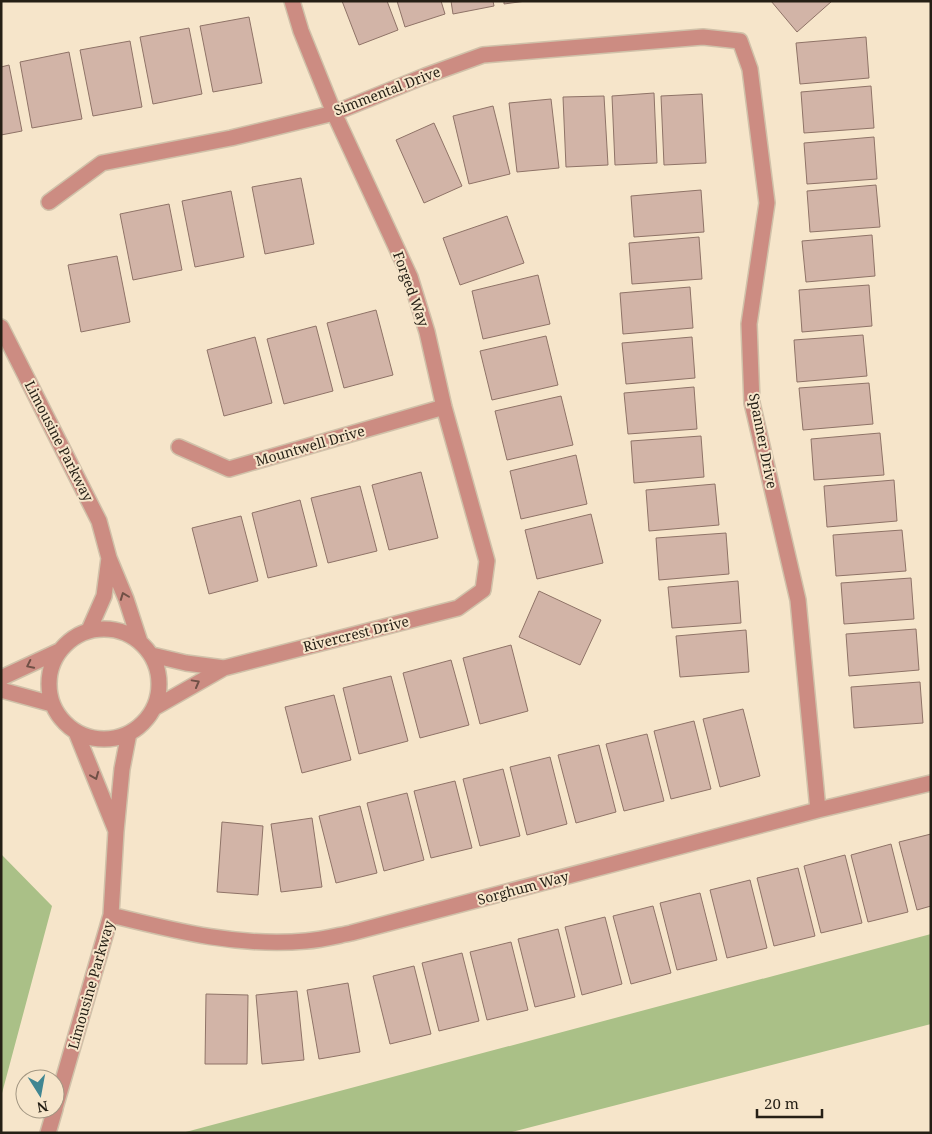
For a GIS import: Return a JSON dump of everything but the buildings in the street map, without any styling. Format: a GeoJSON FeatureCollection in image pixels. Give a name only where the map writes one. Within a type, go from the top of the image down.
{"type":"FeatureCollection","features":[{"type":"Feature","properties":{"kind":"street","name":"Forged Way"},"geometry":{"type":"LineString","coordinates":[[292,1],[301,31],[334,113],[410,277],[427,332],[444,407],[487,561],[483,590]]}},
{"type":"Feature","properties":{"kind":"street","name":"Simmental Drive"},"geometry":{"type":"LineString","coordinates":[[49,202],[102,163],[231,138],[334,113],[425,76],[484,55],[703,36],[740,41]]}},
{"type":"Feature","properties":{"kind":"street","name":"Spanner Drive"},"geometry":{"type":"LineString","coordinates":[[740,41],[750,69],[766,203],[749,324],[752,403],[798,600],[818,810]]}},
{"type":"Feature","properties":{"kind":"street","name":"Limousine Parkway"},"geometry":{"type":"LineString","coordinates":[[1,326],[99,520],[109,558],[126,599],[140,642]]}},
{"type":"Feature","properties":{"kind":"street","name":"Mountwell Drive"},"geometry":{"type":"LineString","coordinates":[[179,447],[230,469],[444,407]]}},
{"type":"Feature","properties":{"kind":"street","name":"Limousine Parkway"},"geometry":{"type":"LineString","coordinates":[[89,630],[104,596],[109,558]]}},
{"type":"Feature","properties":{"kind":"street","name":"Rivercrest Drive"},"geometry":{"type":"LineString","coordinates":[[154,708],[224,668],[458,608],[483,590]]}},
{"type":"Feature","properties":{"kind":"street"},"geometry":{"type":"LineString","coordinates":[[1,678],[59,651],[73,638],[89,630],[116,630],[125,632],[140,642],[152,655],[158,672],[159,690],[154,708],[144,722],[129,733],[111,738],[93,738],[76,732],[62,720],[52,704],[48,686],[51,668],[59,651]]}},
{"type":"Feature","properties":{"kind":"street","name":"Rivercrest Drive"},"geometry":{"type":"LineString","coordinates":[[152,655],[186,663],[224,668]]}},
{"type":"Feature","properties":{"kind":"street"},"geometry":{"type":"LineString","coordinates":[[1,690],[52,704]]}},
{"type":"Feature","properties":{"kind":"street","name":"Limousine Parkway"},"geometry":{"type":"LineString","coordinates":[[76,732],[116,831]]}},
{"type":"Feature","properties":{"kind":"street","name":"Limousine Parkway"},"geometry":{"type":"LineString","coordinates":[[65,1074],[111,915],[122,769],[129,733]]}},
{"type":"Feature","properties":{"kind":"street","name":"Sorghum Way"},"geometry":{"type":"LineString","coordinates":[[111,915],[193,935],[255,943],[307,941],[351,933],[818,810],[931,783]]}},
{"type":"Feature","properties":{"kind":"street","name":"Limousine Parkway"},"geometry":{"type":"LineString","coordinates":[[48,1133],[52,1119]]}},
{"type":"Feature","properties":{"kind":"green space"},"geometry":{"type":"Polygon","coordinates":[[[1,854],[52,906],[1,1097],[1,854]]]}},
{"type":"Feature","properties":{"kind":"green space"},"geometry":{"type":"Polygon","coordinates":[[[931,934],[931,1024],[508,1133],[182,1133],[931,934]]]}}]}
